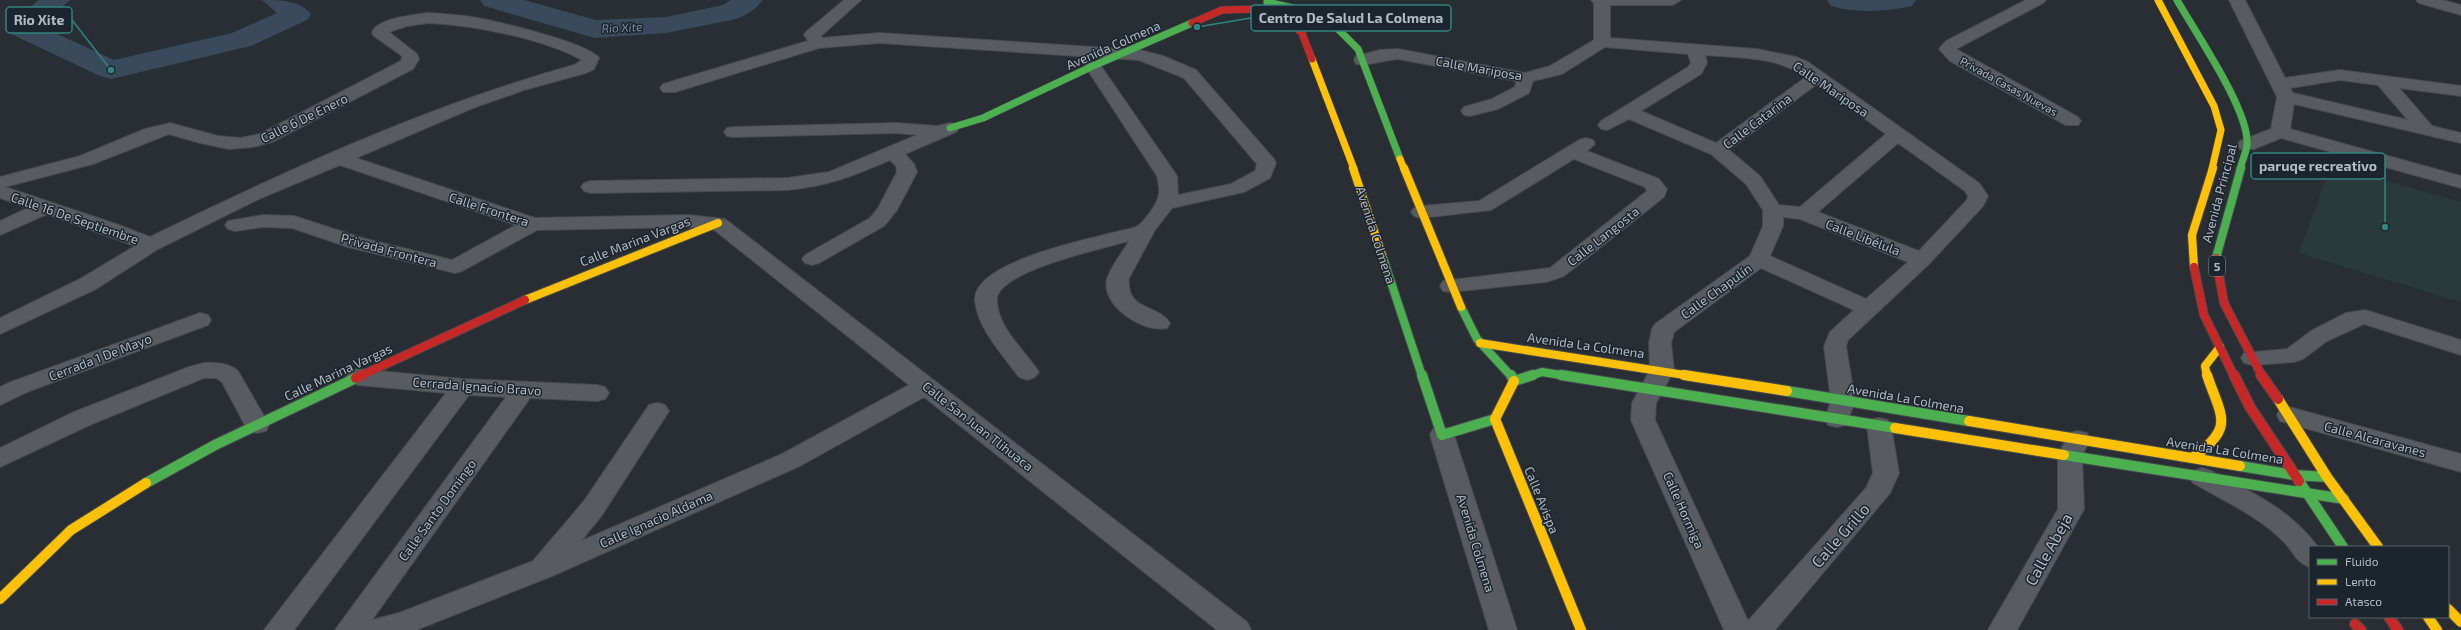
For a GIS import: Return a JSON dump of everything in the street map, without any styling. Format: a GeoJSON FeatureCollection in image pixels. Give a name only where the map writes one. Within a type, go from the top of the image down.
{"type":"FeatureCollection","features":[{"type":"Feature","properties":{"kind":"street"},"geometry":{"type":"LineString","coordinates":[[818,44],[812,35],[816,29],[853,0]]}},
{"type":"Feature","properties":{"kind":"street"},"geometry":{"type":"LineString","coordinates":[[1209,4],[1230,0],[1260,1],[1281,4],[1312,13],[1348,35],[1358,49],[1421,212],[1468,325],[1480,343],[1502,361],[1509,370],[1514,382],[1495,419],[1442,435]]}},
{"type":"Feature","properties":{"kind":"street"},"geometry":{"type":"LineString","coordinates":[[1602,42],[1600,0],[1673,0]]}},
{"type":"Feature","properties":{"kind":"street","name":"Privada Casas Nuevas"},"geometry":{"type":"LineString","coordinates":[[2038,0],[1952,44],[1947,49],[1956,57],[2072,121]]}},
{"type":"Feature","properties":{"kind":"street","name":"Avenida Principal"},"geometry":{"type":"LineString","coordinates":[[2158,0],[2214,106],[2221,130],[2218,151],[2192,235],[2194,276],[2204,315],[2250,407],[2342,546]]}},
{"type":"Feature","properties":{"kind":"street","name":"Avenida Principal"},"geometry":{"type":"LineString","coordinates":[[2177,0],[2232,96],[2244,124],[2247,145],[2215,255],[2224,303],[2264,382],[2289,415],[2327,477],[2355,515]]}},
{"type":"Feature","properties":{"kind":"street"},"geometry":{"type":"LineString","coordinates":[[2237,0],[2283,90],[2280,132]]}},
{"type":"Feature","properties":{"kind":"street"},"geometry":{"type":"LineString","coordinates":[[2424,0],[2461,10]]}},
{"type":"Feature","properties":{"kind":"street","name":"Avenida Colmena"},"geometry":{"type":"LineString","coordinates":[[1119,49],[1222,10],[1271,11],[1282,16],[1302,33],[1345,143],[1442,435],[1503,630]]}},
{"type":"Feature","properties":{"kind":"street","name":"Calle 6 De Enero"},"geometry":{"type":"LineString","coordinates":[[0,183],[84,161],[147,134],[163,129],[170,128],[232,145],[251,143],[266,138],[408,66],[411,59],[409,54],[380,33],[381,29],[389,25],[440,18],[464,19],[576,50],[589,56],[591,62],[580,69],[518,86],[467,104],[339,158]]}},
{"type":"Feature","properties":{"kind":"street"},"geometry":{"type":"LineString","coordinates":[[669,88],[818,44],[879,38],[1089,60],[1119,49]]}},
{"type":"Feature","properties":{"kind":"street","name":"Calle Mariposa"},"geometry":{"type":"LineString","coordinates":[[1362,60],[1380,55],[1398,54],[1525,78],[1556,70],[1602,42],[1694,48],[1775,57],[1790,61],[1816,77],[1972,187],[1978,196],[1976,202],[1922,260],[1838,337],[1835,346],[1840,410]]}},
{"type":"Feature","properties":{"kind":"street"},"geometry":{"type":"LineString","coordinates":[[1607,125],[1695,70],[1699,63],[1694,48]]}},
{"type":"Feature","properties":{"kind":"street","name":"Avenida Colmena"},"geometry":{"type":"LineString","coordinates":[[1119,49],[1152,58],[1190,74],[1267,163],[1264,174],[1247,184],[1165,204]]}},
{"type":"Feature","properties":{"kind":"street"},"geometry":{"type":"LineString","coordinates":[[1089,60],[1167,176],[1169,194],[1165,204],[1146,229],[1118,278],[1116,287],[1119,296],[1127,305],[1159,323]]}},
{"type":"Feature","properties":{"kind":"street","name":"Avenida Colmena"},"geometry":{"type":"LineString","coordinates":[[591,187],[787,184],[817,181],[836,176],[945,130],[983,118],[1089,60]]}},
{"type":"Feature","properties":{"kind":"street"},"geometry":{"type":"LineString","coordinates":[[2283,90],[2340,75],[2382,79],[2461,91]]}},
{"type":"Feature","properties":{"kind":"street","name":"Calle Catarina"},"geometry":{"type":"LineString","coordinates":[[1628,112],[1718,150],[1816,77]]}},
{"type":"Feature","properties":{"kind":"street"},"geometry":{"type":"LineString","coordinates":[[1470,111],[1494,106],[1523,89],[1525,78]]}},
{"type":"Feature","properties":{"kind":"street"},"geometry":{"type":"LineString","coordinates":[[2382,79],[2425,129]]}},
{"type":"Feature","properties":{"kind":"street"},"geometry":{"type":"LineString","coordinates":[[2283,90],[2461,138]]}},
{"type":"Feature","properties":{"kind":"street","name":"Avenida Colmena"},"geometry":{"type":"LineString","coordinates":[[945,130],[970,110]]}},
{"type":"Feature","properties":{"kind":"street"},"geometry":{"type":"LineString","coordinates":[[733,132],[896,128],[945,130]]}},
{"type":"Feature","properties":{"kind":"street"},"geometry":{"type":"LineString","coordinates":[[2247,145],[2280,132],[2461,182]]}},
{"type":"Feature","properties":{"kind":"street","name":"Calle Libélula"},"geometry":{"type":"LineString","coordinates":[[1804,214],[1897,134]]}},
{"type":"Feature","properties":{"kind":"street","name":"Calle Langosta"},"geometry":{"type":"LineString","coordinates":[[1421,212],[1484,206],[1580,147],[1652,183],[1657,189],[1658,193],[1557,272],[1546,276],[1451,286]]}},
{"type":"Feature","properties":{"kind":"street"},"geometry":{"type":"LineString","coordinates":[[1718,150],[1753,180],[1773,210],[1773,226],[1759,259]]}},
{"type":"Feature","properties":{"kind":"street"},"geometry":{"type":"LineString","coordinates":[[812,259],[877,222],[887,210],[907,172],[904,164],[892,152]]}},
{"type":"Feature","properties":{"kind":"street"},"geometry":{"type":"LineString","coordinates":[[0,327],[88,284],[151,245],[254,194],[339,158]]}},
{"type":"Feature","properties":{"kind":"street","name":"Calle Frontera"},"geometry":{"type":"LineString","coordinates":[[339,158],[533,224],[688,221],[718,223]]}},
{"type":"Feature","properties":{"kind":"street","name":"Calle 16 De Septiembre"},"geometry":{"type":"LineString","coordinates":[[0,192],[44,208],[112,229],[151,245]]}},
{"type":"Feature","properties":{"kind":"street"},"geometry":{"type":"LineString","coordinates":[[0,229],[44,208]]}},
{"type":"Feature","properties":{"kind":"street","name":"Calle Libélula"},"geometry":{"type":"LineString","coordinates":[[1773,210],[1804,214],[1922,260]]}},
{"type":"Feature","properties":{"kind":"street","name":"Privada Frontera"},"geometry":{"type":"LineString","coordinates":[[235,225],[263,221],[294,222],[355,243],[455,267],[533,224]]}},
{"type":"Feature","properties":{"kind":"street","name":"Calle Marina Vargas"},"geometry":{"type":"LineString","coordinates":[[0,599],[71,530],[99,511],[160,475],[258,425],[554,287],[718,223]]}},
{"type":"Feature","properties":{"kind":"street","name":"Calle San Juan Tlihuaca"},"geometry":{"type":"LineString","coordinates":[[718,223],[926,384],[1238,630]]}},
{"type":"Feature","properties":{"kind":"street"},"geometry":{"type":"LineString","coordinates":[[1027,372],[987,313],[985,300],[988,289],[1009,272],[1026,265],[1146,229]]}},
{"type":"Feature","properties":{"kind":"street","name":"Calle Chapulín"},"geometry":{"type":"LineString","coordinates":[[1657,379],[1660,343],[1663,329],[1759,259],[1870,309]]}},
{"type":"Feature","properties":{"kind":"street"},"geometry":{"type":"LineString","coordinates":[[2252,358],[2286,357],[2295,354],[2319,336],[2354,318],[2365,317],[2461,348]]}},
{"type":"Feature","properties":{"kind":"street","name":"Cerrada 1 De Mayo"},"geometry":{"type":"LineString","coordinates":[[0,397],[19,388],[200,320]]}},
{"type":"Feature","properties":{"kind":"street","name":"Avenida La Colmena"},"geometry":{"type":"LineString","coordinates":[[1480,343],[1657,379],[2197,468],[2308,494],[2344,499]]}},
{"type":"Feature","properties":{"kind":"street"},"geometry":{"type":"LineString","coordinates":[[2220,347],[2205,366],[2206,377],[2220,406],[2220,428],[2214,443],[2197,468],[2275,518],[2295,536],[2309,556]]}},
{"type":"Feature","properties":{"kind":"street"},"geometry":{"type":"LineString","coordinates":[[0,458],[83,418],[198,372],[209,370],[219,370],[230,377],[258,425]]}},
{"type":"Feature","properties":{"kind":"street","name":"Avenida La Colmena"},"geometry":{"type":"LineString","coordinates":[[1514,382],[1542,372],[1657,379],[1840,410],[1879,426],[2074,447],[2197,468],[2327,477]]}},
{"type":"Feature","properties":{"kind":"street","name":"Cerrada Ignacio Bravo"},"geometry":{"type":"LineString","coordinates":[[358,378],[463,387],[597,393]]}},
{"type":"Feature","properties":{"kind":"street","name":"Calle Hormiga"},"geometry":{"type":"LineString","coordinates":[[1657,379],[1644,403],[1643,420],[1738,630]]}},
{"type":"Feature","properties":{"kind":"street","name":"Calle Ignacio Aldama"},"geometry":{"type":"LineString","coordinates":[[376,630],[403,623],[542,569],[791,460],[926,384]]}},
{"type":"Feature","properties":{"kind":"street"},"geometry":{"type":"LineString","coordinates":[[278,630],[463,387]]}},
{"type":"Feature","properties":{"kind":"street","name":"Calle Santo Domingo"},"geometry":{"type":"LineString","coordinates":[[349,630],[524,390]]}},
{"type":"Feature","properties":{"kind":"street"},"geometry":{"type":"LineString","coordinates":[[542,569],[593,508],[657,411]]}},
{"type":"Feature","properties":{"kind":"street","name":"Calle Alcaravanes"},"geometry":{"type":"LineString","coordinates":[[2289,415],[2461,463]]}},
{"type":"Feature","properties":{"kind":"street","name":"Calle Avispa"},"geometry":{"type":"LineString","coordinates":[[1495,419],[1581,630]]}},
{"type":"Feature","properties":{"kind":"street","name":"Calle Grillo"},"geometry":{"type":"LineString","coordinates":[[1758,630],[1877,493],[1886,473],[1879,426]]}},
{"type":"Feature","properties":{"kind":"street","name":"Calle Abeja"},"geometry":{"type":"LineString","coordinates":[[2002,630],[2071,510],[2074,447]]}},
{"type":"Feature","properties":{"kind":"street"},"geometry":{"type":"LineString","coordinates":[[2355,515],[2386,546]]}},
{"type":"Feature","properties":{"kind":"street","name":"5"},"geometry":{"type":"LineString","coordinates":[[2355,515],[2377,546]]}},
{"type":"Feature","properties":{"kind":"street"},"geometry":{"type":"LineString","coordinates":[[2449,610],[2461,622]]}},
{"type":"Feature","properties":{"kind":"street"},"geometry":{"type":"LineString","coordinates":[[2390,618],[2398,630]]}},
{"type":"Feature","properties":{"kind":"street"},"geometry":{"type":"LineString","coordinates":[[2429,618],[2437,630]]}},
{"type":"Feature","properties":{"kind":"shaded area"},"geometry":{"type":"Polygon","coordinates":[[[2331,165],[2461,202],[2461,302],[2299,253],[2331,165]]]}},
{"type":"Feature","properties":{"kind":"waterway","name":"Rio Xite"},"geometry":{"type":"LineString","coordinates":[[56,0],[21,28],[111,70],[241,40],[297,14],[276,0]]}},
{"type":"Feature","properties":{"kind":"waterway","name":"Rio Xite"},"geometry":{"type":"LineString","coordinates":[[494,0],[595,29],[666,25],[732,12],[749,0]]}},
{"type":"Feature","properties":{"kind":"waterway","name":"Rio Xite"},"geometry":{"type":"LineString","coordinates":[[1841,0],[1848,2],[1902,0]]}},
{"type":"Feature","properties":{"kind":"traffic: fast"},"geometry":{"type":"LineString","coordinates":[[2177,0],[2232,96],[2244,124],[2247,145],[2216,258]]}},
{"type":"Feature","properties":{"kind":"traffic: fast"},"geometry":{"type":"LineString","coordinates":[[1267,2],[1293,8],[1317,17],[1339,30],[1358,49],[1400,159]]}},
{"type":"Feature","properties":{"kind":"traffic: fast"},"geometry":{"type":"LineString","coordinates":[[950,128],[983,118],[1093,66],[1192,23]]}},
{"type":"Feature","properties":{"kind":"traffic: fast"},"geometry":{"type":"LineString","coordinates":[[1382,255],[1442,435],[1495,419]]}},
{"type":"Feature","properties":{"kind":"traffic: fast"},"geometry":{"type":"LineString","coordinates":[[1461,307],[1474,335],[1507,370],[1514,381]]}},
{"type":"Feature","properties":{"kind":"traffic: fast"},"geometry":{"type":"LineString","coordinates":[[1514,381],[1542,372],[1895,428]]}},
{"type":"Feature","properties":{"kind":"traffic: fast"},"geometry":{"type":"LineString","coordinates":[[146,483],[215,445],[356,378]]}},
{"type":"Feature","properties":{"kind":"traffic: fast"},"geometry":{"type":"LineString","coordinates":[[1787,391],[1969,421]]}},
{"type":"Feature","properties":{"kind":"traffic: fast"},"geometry":{"type":"LineString","coordinates":[[2064,455],[2344,499]]}},
{"type":"Feature","properties":{"kind":"traffic: fast"},"geometry":{"type":"LineString","coordinates":[[2240,466],[2294,475],[2327,477]]}},
{"type":"Feature","properties":{"kind":"traffic: fast"},"geometry":{"type":"LineString","coordinates":[[2299,481],[2342,546]]}},
{"type":"Feature","properties":{"kind":"traffic: slow"},"geometry":{"type":"LineString","coordinates":[[2158,0],[2214,106],[2221,130],[2218,151],[2192,235],[2194,267]]}},
{"type":"Feature","properties":{"kind":"traffic: slow"},"geometry":{"type":"LineString","coordinates":[[1312,59],[1345,143],[1382,255]]}},
{"type":"Feature","properties":{"kind":"traffic: slow"},"geometry":{"type":"LineString","coordinates":[[1400,159],[1461,307]]}},
{"type":"Feature","properties":{"kind":"traffic: slow"},"geometry":{"type":"LineString","coordinates":[[525,300],[718,223]]}},
{"type":"Feature","properties":{"kind":"traffic: slow"},"geometry":{"type":"LineString","coordinates":[[1480,343],[1787,391]]}},
{"type":"Feature","properties":{"kind":"traffic: slow"},"geometry":{"type":"LineString","coordinates":[[2192,458],[2211,443],[2216,437],[2221,424],[2220,406],[2217,396],[2207,377],[2205,366],[2220,347]]}},
{"type":"Feature","properties":{"kind":"traffic: slow"},"geometry":{"type":"LineString","coordinates":[[1514,381],[1495,419],[1581,630]]}},
{"type":"Feature","properties":{"kind":"traffic: slow"},"geometry":{"type":"LineString","coordinates":[[2278,399],[2327,477],[2377,546]]}},
{"type":"Feature","properties":{"kind":"traffic: slow"},"geometry":{"type":"LineString","coordinates":[[1969,421],[2240,466]]}},
{"type":"Feature","properties":{"kind":"traffic: slow"},"geometry":{"type":"LineString","coordinates":[[1895,428],[2064,455]]}},
{"type":"Feature","properties":{"kind":"traffic: slow"},"geometry":{"type":"LineString","coordinates":[[0,599],[71,530],[146,483]]}},
{"type":"Feature","properties":{"kind":"traffic: slow"},"geometry":{"type":"LineString","coordinates":[[2449,610],[2461,622]]}},
{"type":"Feature","properties":{"kind":"traffic: slow"},"geometry":{"type":"LineString","coordinates":[[2429,618],[2437,630]]}},
{"type":"Feature","properties":{"kind":"traffic: jam"},"geometry":{"type":"LineString","coordinates":[[1192,23],[1222,10],[1257,9],[1282,16],[1302,33],[1312,59]]}},
{"type":"Feature","properties":{"kind":"traffic: jam"},"geometry":{"type":"LineString","coordinates":[[2216,258],[2224,303],[2265,382],[2278,399]]}},
{"type":"Feature","properties":{"kind":"traffic: jam"},"geometry":{"type":"LineString","coordinates":[[2194,267],[2204,315],[2250,407],[2299,481]]}},
{"type":"Feature","properties":{"kind":"traffic: jam"},"geometry":{"type":"LineString","coordinates":[[356,378],[525,300]]}},
{"type":"Feature","properties":{"kind":"traffic: jam"},"geometry":{"type":"LineString","coordinates":[[2390,618],[2398,630]]}},
{"type":"Feature","properties":{"kind":"traffic: jam"},"geometry":{"type":"LineString","coordinates":[[2355,624],[2361,630]]}},
{"type":"Feature","properties":{"kind":"place","name":"Centro De Salud La Colmena"},"geometry":{"type":"Point","coordinates":[1197,27]}},
{"type":"Feature","properties":{"kind":"place","name":"Rio Xite"},"geometry":{"type":"Point","coordinates":[111,70]}},
{"type":"Feature","properties":{"kind":"place","name":"paruqe recreativo"},"geometry":{"type":"Point","coordinates":[2385,227]}}]}
